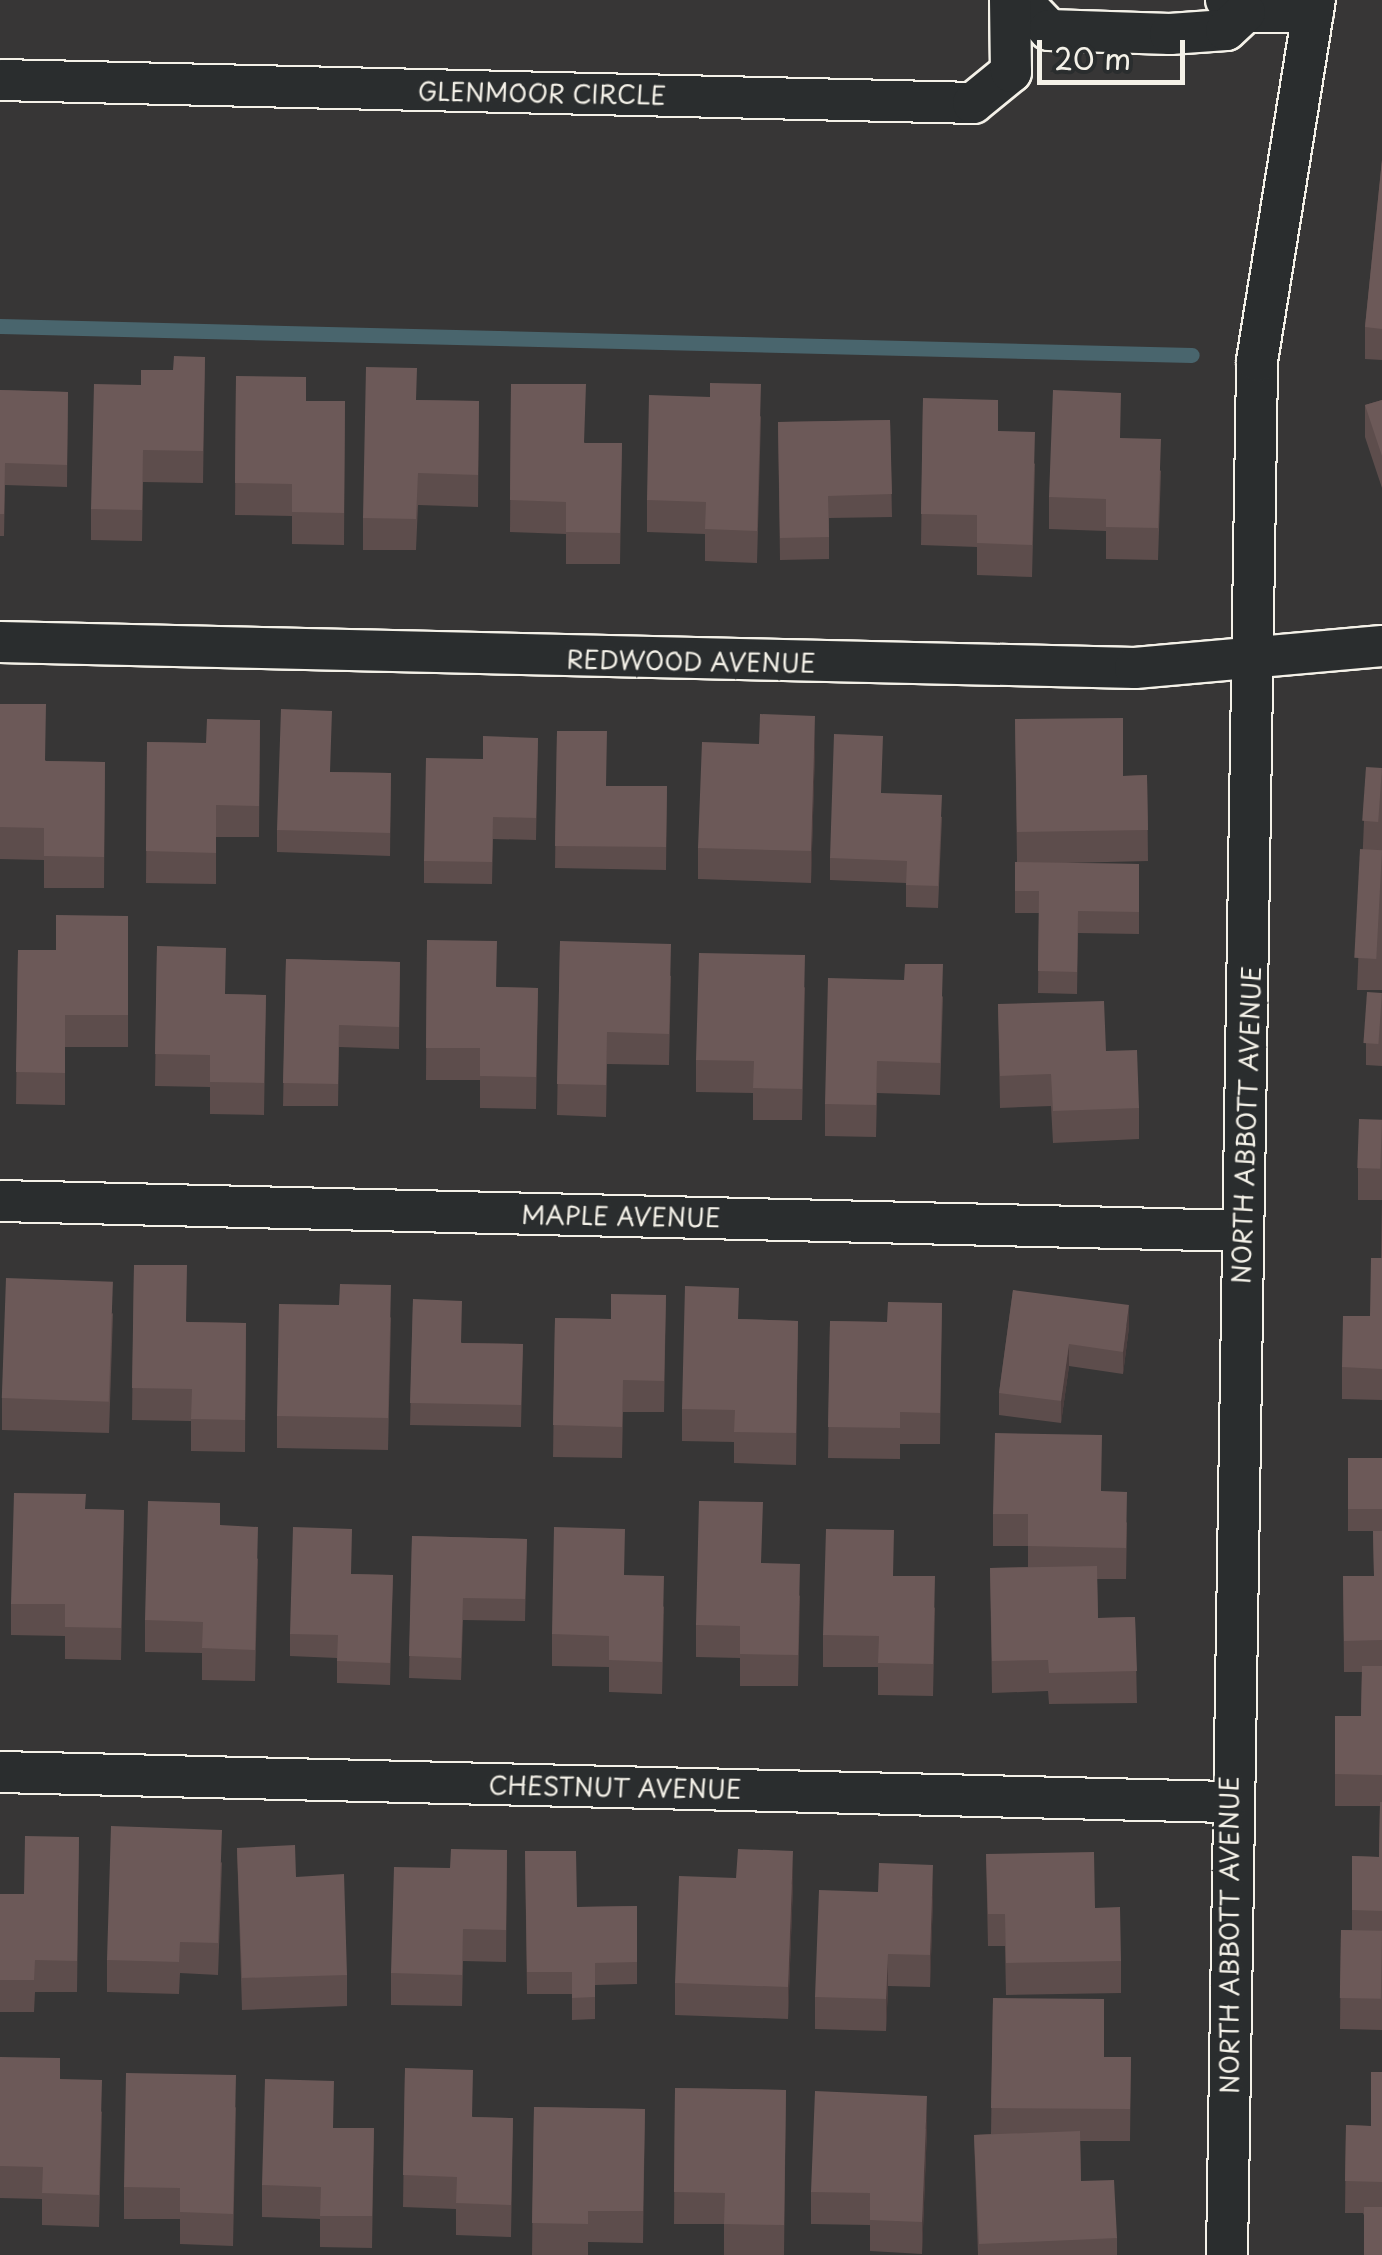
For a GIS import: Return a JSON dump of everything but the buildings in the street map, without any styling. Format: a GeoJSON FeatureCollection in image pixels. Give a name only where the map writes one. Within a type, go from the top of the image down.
{"type":"FeatureCollection","features":[{"type":"Feature","properties":{"kind":"street"},"geometry":{"type":"LineString","coordinates":[[1022,4],[1049,30],[1170,34],[1226,30],[1236,6],[1314,6]]}},
{"type":"Feature","properties":{"kind":"street","name":"GLENMOOR CIRCLE"},"geometry":{"type":"LineString","coordinates":[[0,80],[973,103],[1011,72],[1022,4]]}},
{"type":"Feature","properties":{"kind":"street","name":"NORTH ABBOTT AVENUE"},"geometry":{"type":"LineString","coordinates":[[1227,2255],[1229,1802],[1255,662],[1257,361],[1314,6]]}},
{"type":"Feature","properties":{"kind":"street","name":"REDWOOD AVENUE"},"geometry":{"type":"LineString","coordinates":[[0,642],[712,663],[1255,662],[1382,646]]}},
{"type":"Feature","properties":{"kind":"street","name":"MAPLE AVENUE"},"geometry":{"type":"LineString","coordinates":[[0,1201],[1243,1231]]}},
{"type":"Feature","properties":{"kind":"street","name":"CHESTNUT AVENUE"},"geometry":{"type":"LineString","coordinates":[[0,1772],[1229,1802]]}},
{"type":"Feature","properties":{"kind":"waterway"},"geometry":{"type":"LineString","coordinates":[[0,326],[1192,355]]}}]}
